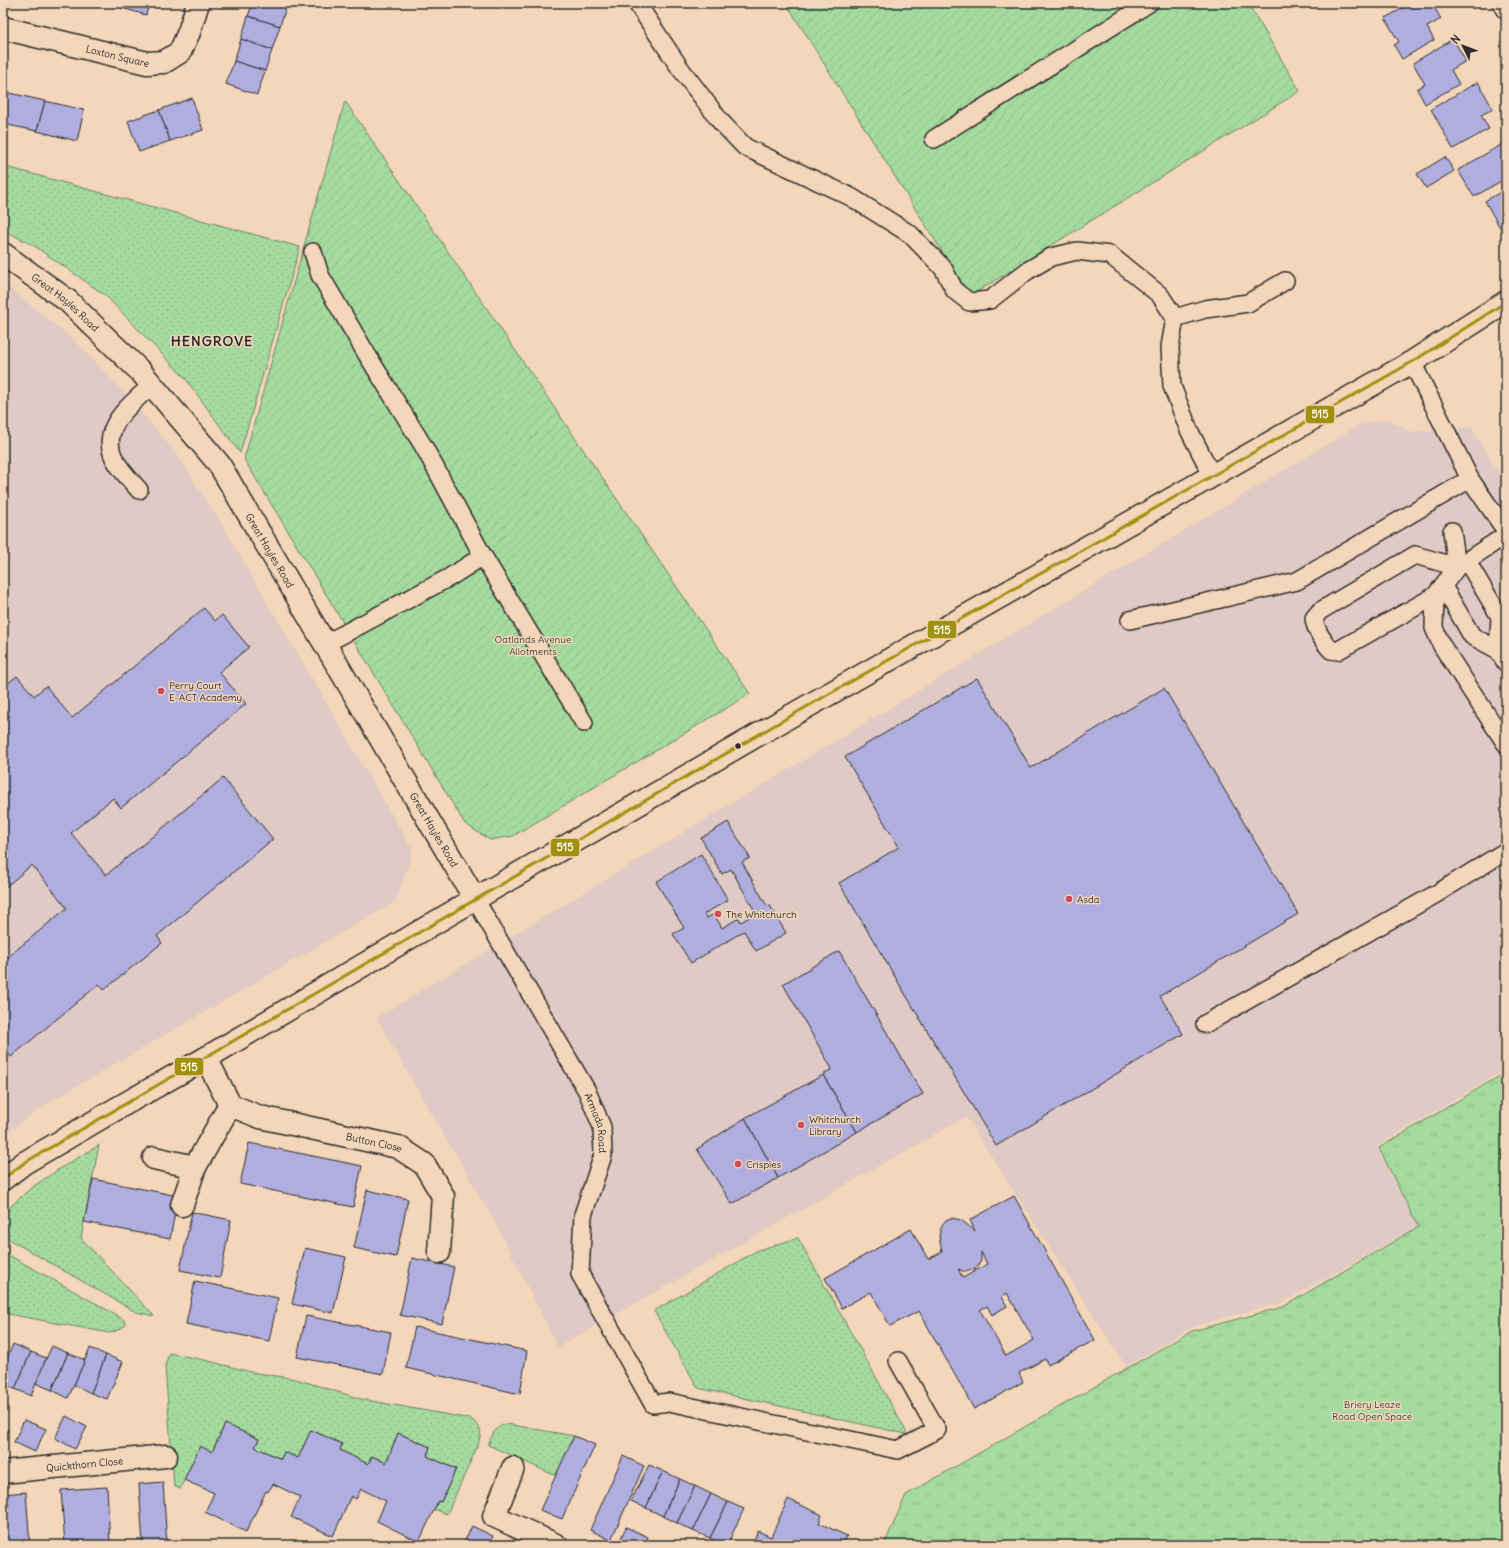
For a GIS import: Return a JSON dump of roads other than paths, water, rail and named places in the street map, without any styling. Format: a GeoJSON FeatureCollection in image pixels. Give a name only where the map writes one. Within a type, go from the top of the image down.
{"type":"FeatureCollection","features":[{"type":"Feature","properties":{"kind":"street","name":"Loxton Square"},"geometry":{"type":"LineString","coordinates":[[3,28],[147,63],[164,62],[180,52],[189,32],[198,3]]}},
{"type":"Feature","properties":{"kind":"street","name":"Great Hayles Road"},"geometry":{"type":"LineString","coordinates":[[3,254],[68,301],[141,372],[219,464],[474,899]]}},
{"type":"Feature","properties":{"kind":"street"},"geometry":{"type":"LineString","coordinates":[[3,1179],[24,1163],[206,1058],[474,899],[1212,475],[1412,362],[1506,302]]}},
{"type":"Feature","properties":{"kind":"street"},"geometry":{"type":"LineString","coordinates":[[182,1205],[195,1167],[230,1105],[206,1058]]}},
{"type":"Feature","properties":{"kind":"street","name":"Button Close"},"geometry":{"type":"LineString","coordinates":[[230,1105],[260,1117],[398,1147],[424,1164],[443,1196],[439,1252]]}},
{"type":"Feature","properties":{"kind":"street"},"geometry":{"type":"LineString","coordinates":[[154,1158],[195,1167]]}},
{"type":"Feature","properties":{"kind":"street","name":"Quickthorn Close"},"geometry":{"type":"LineString","coordinates":[[3,1472],[166,1456]]}},
{"type":"Feature","properties":{"kind":"street"},"geometry":{"type":"LineString","coordinates":[[513,1468],[494,1516],[556,1545]]}},
{"type":"Feature","properties":{"kind":"lane"},"geometry":{"type":"LineString","coordinates":[[934,139],[1149,3]]}},
{"type":"Feature","properties":{"kind":"lane"},"geometry":{"type":"LineString","coordinates":[[638,5],[680,68],[721,122],[745,147],[851,197],[910,234],[943,268],[955,291],[969,302],[990,300],[1027,271],[1051,257],[1077,250],[1110,255],[1160,294],[1175,318],[1170,348],[1172,386],[1189,430],[1212,475]]}},
{"type":"Feature","properties":{"kind":"lane"},"geometry":{"type":"LineString","coordinates":[[313,252],[320,275],[424,447],[484,556],[584,723]]}},
{"type":"Feature","properties":{"kind":"lane"},"geometry":{"type":"LineString","coordinates":[[1175,318],[1205,309],[1248,303],[1285,281]]}},
{"type":"Feature","properties":{"kind":"lane"},"geometry":{"type":"LineString","coordinates":[[1412,362],[1470,479],[1506,531]]}},
{"type":"Feature","properties":{"kind":"lane"},"geometry":{"type":"LineString","coordinates":[[139,490],[119,466],[114,457],[111,450],[111,434],[118,419],[152,385]]}},
{"type":"Feature","properties":{"kind":"lane"},"geometry":{"type":"LineString","coordinates":[[1130,620],[1297,581],[1470,479]]}},
{"type":"Feature","properties":{"kind":"lane"},"geometry":{"type":"LineString","coordinates":[[1452,531],[1462,564],[1500,617],[1502,657]]}},
{"type":"Feature","properties":{"kind":"lane"},"geometry":{"type":"LineString","coordinates":[[1462,564],[1415,555],[1320,611],[1314,618],[1315,624],[1328,647],[1331,650],[1337,651],[1439,591],[1462,564],[1506,535]]}},
{"type":"Feature","properties":{"kind":"lane"},"geometry":{"type":"LineString","coordinates":[[325,644],[450,577],[484,556]]}},
{"type":"Feature","properties":{"kind":"lane"},"geometry":{"type":"LineString","coordinates":[[1439,591],[1472,636],[1502,657]]}},
{"type":"Feature","properties":{"kind":"lane"},"geometry":{"type":"LineString","coordinates":[[1439,591],[1434,628],[1442,646],[1506,744]]}},
{"type":"Feature","properties":{"kind":"lane"},"geometry":{"type":"LineString","coordinates":[[1205,1024],[1436,894],[1506,851]]}},
{"type":"Feature","properties":{"kind":"lane","name":"Armada Road"},"geometry":{"type":"LineString","coordinates":[[474,899],[588,1091],[602,1127],[603,1155],[583,1215],[580,1274],[653,1404],[669,1402],[898,1450],[937,1430],[898,1361]]}},
{"type":"Feature","properties":{"kind":"place","name":"Perry Court E-ACT Academy"},"geometry":{"type":"Point","coordinates":[161,691]}},
{"type":"Feature","properties":{"kind":"place","name":"Asda"},"geometry":{"type":"Point","coordinates":[1069,899]}},
{"type":"Feature","properties":{"kind":"place","name":"The Whitchurch"},"geometry":{"type":"Point","coordinates":[718,914]}},
{"type":"Feature","properties":{"kind":"place","name":"Whitchurch Library"},"geometry":{"type":"Point","coordinates":[801,1125]}},
{"type":"Feature","properties":{"kind":"place","name":"Crispies"},"geometry":{"type":"Point","coordinates":[738,1164]}},
{"type":"Feature","properties":{"kind":"district","name":"HENGROVE"},"geometry":{"type":"Point","coordinates":[212,341]}},
{"type":"Feature","properties":{"kind":"park label","name":"Oatlands Avenue Allotments"},"geometry":{"type":"Point","coordinates":[533,644]}},
{"type":"Feature","properties":{"kind":"park label","name":"Briery Leaze Road Open Space"},"geometry":{"type":"Point","coordinates":[1372,1410]}}]}
